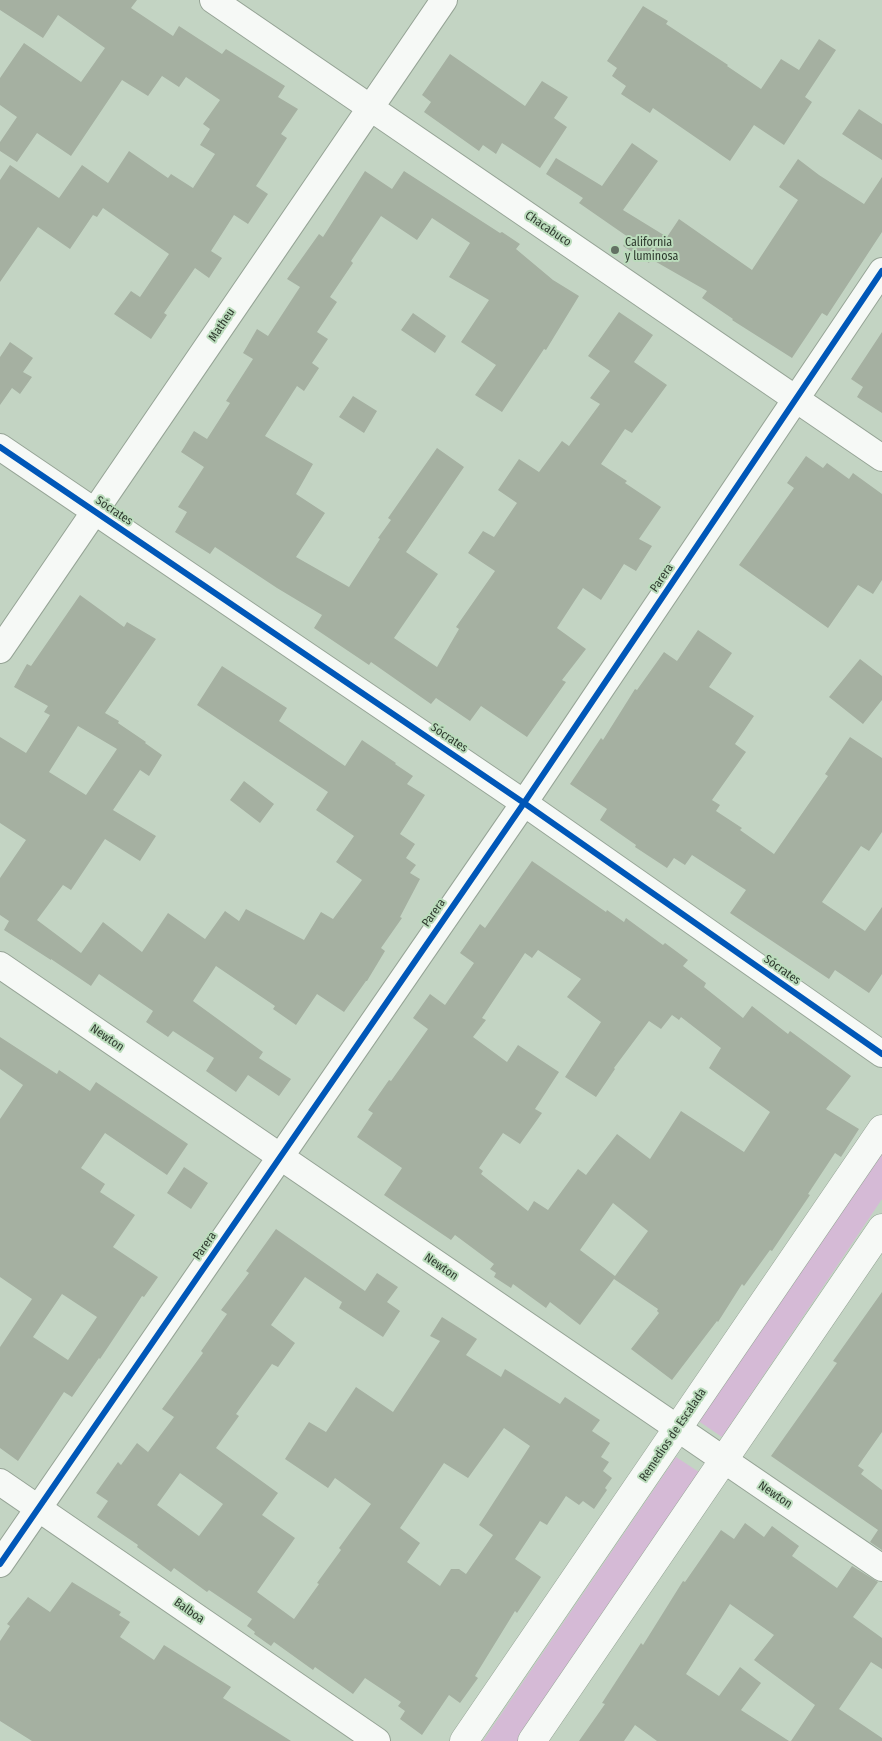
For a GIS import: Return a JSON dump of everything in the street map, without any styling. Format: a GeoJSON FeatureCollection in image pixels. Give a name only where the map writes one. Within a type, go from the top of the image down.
{"type":"FeatureCollection","features":[{"type":"Feature","properties":{"kind":"main road","name":"Remedios de Escalada"},"geometry":{"type":"LineString","coordinates":[[464,1741],[882,1129]]}},
{"type":"Feature","properties":{"kind":"main road"},"geometry":{"type":"LineString","coordinates":[[532,1741],[882,1228]]}},
{"type":"Feature","properties":{"kind":"street","name":"Chacabuco"},"geometry":{"type":"LineString","coordinates":[[213,0],[882,458]]}},
{"type":"Feature","properties":{"kind":"street","name":"Matheu"},"geometry":{"type":"LineString","coordinates":[[0,650],[444,0]]}},
{"type":"Feature","properties":{"kind":"street","name":"Parera"},"geometry":{"type":"LineString","coordinates":[[0,1564],[524,803],[882,271]]}},
{"type":"Feature","properties":{"kind":"street","name":"Sócrates"},"geometry":{"type":"LineString","coordinates":[[0,447],[524,803],[882,1054]]}},
{"type":"Feature","properties":{"kind":"street","name":"Newton"},"geometry":{"type":"LineString","coordinates":[[0,965],[882,1568]]}},
{"type":"Feature","properties":{"kind":"street","name":"Balboa"},"geometry":{"type":"LineString","coordinates":[[0,1482],[377,1741]]}},
{"type":"Feature","properties":{"kind":"shaded area"},"geometry":{"type":"Polygon","coordinates":[[[882,1153],[882,1199],[722,1437],[697,1420],[882,1153]]]}},
{"type":"Feature","properties":{"kind":"shaded area"},"geometry":{"type":"Polygon","coordinates":[[[676,1457],[702,1474],[521,1741],[483,1741],[676,1457]]]}},
{"type":"Feature","properties":{"kind":"building"},"geometry":{"type":"Polygon","coordinates":[[[0,0],[137,0],[131,8],[173,36],[179,26],[222,54],[226,49],[285,86],[278,97],[298,109],[281,134],[287,138],[256,186],[268,194],[248,224],[234,215],[211,251],[222,258],[209,278],[195,268],[164,313],[167,315],[151,339],[114,314],[131,291],[140,297],[169,254],[103,208],[97,217],[93,215],[70,249],[38,227],[0,282],[0,180],[10,165],[59,198],[82,165],[108,183],[129,151],[168,178],[171,174],[193,188],[215,154],[200,145],[210,129],[203,124],[220,100],[186,77],[179,87],[162,76],[148,96],[122,80],[71,156],[37,133],[17,162],[0,151],[0,142],[17,117],[0,105],[0,78],[24,43],[81,82],[105,48],[58,15],[43,38],[0,10],[0,0]]]}},
{"type":"Feature","properties":{"kind":"building"},"geometry":{"type":"Polygon","coordinates":[[[643,6],[668,21],[666,24],[761,89],[781,59],[799,70],[819,39],[836,50],[805,97],[812,102],[784,145],[754,125],[730,161],[653,108],[650,113],[621,94],[626,86],[612,76],[617,68],[607,61],[643,6]]]}},
{"type":"Feature","properties":{"kind":"building"},"geometry":{"type":"Polygon","coordinates":[[[450,54],[525,106],[542,81],[568,97],[554,118],[567,127],[540,168],[502,143],[496,154],[483,145],[479,151],[424,112],[431,102],[422,95],[450,54]]]}},
{"type":"Feature","properties":{"kind":"building"},"geometry":{"type":"Polygon","coordinates":[[[859,109],[882,124],[882,160],[842,134],[859,109]]]}},
{"type":"Feature","properties":{"kind":"building"},"geometry":{"type":"Polygon","coordinates":[[[632,143],[658,161],[623,210],[667,237],[679,219],[752,270],[798,200],[779,187],[798,159],[864,204],[882,177],[882,232],[827,316],[822,313],[792,358],[732,320],[702,298],[707,291],[651,259],[649,263],[623,246],[628,237],[579,203],[583,198],[546,174],[556,158],[602,186],[632,143]]]}},
{"type":"Feature","properties":{"kind":"building"},"geometry":{"type":"Polygon","coordinates":[[[365,171],[392,189],[404,171],[520,244],[516,249],[553,280],[579,296],[546,350],[544,349],[502,412],[475,395],[496,365],[461,342],[489,300],[449,277],[470,243],[432,218],[417,240],[381,216],[330,297],[337,302],[317,332],[328,339],[312,363],[319,368],[304,391],[297,386],[265,436],[313,464],[296,494],[325,513],[296,557],[349,587],[391,520],[388,518],[437,448],[464,467],[406,552],[438,574],[394,638],[437,667],[459,629],[456,627],[495,571],[468,553],[483,531],[494,537],[517,503],[498,490],[519,459],[539,472],[562,441],[569,446],[600,404],[590,398],[610,371],[588,356],[619,312],[653,335],[634,362],[667,385],[632,433],[625,429],[601,464],[661,507],[639,539],[652,546],[636,571],[624,564],[601,600],[583,588],[557,628],[586,649],[562,680],[566,682],[527,737],[481,706],[470,721],[436,698],[431,704],[371,662],[369,665],[314,628],[322,615],[215,547],[210,554],[175,532],[187,512],[178,507],[204,467],[181,452],[194,431],[207,439],[230,403],[226,401],[253,359],[243,353],[257,329],[268,336],[300,287],[287,279],[319,234],[323,237],[365,171]]]}},
{"type":"Feature","properties":{"kind":"building"},"geometry":{"type":"Polygon","coordinates":[[[413,313],[446,336],[435,353],[401,330],[413,313]]]}},
{"type":"Feature","properties":{"kind":"building"},"geometry":{"type":"Polygon","coordinates":[[[882,332],[882,413],[857,397],[863,387],[851,379],[882,332]]]}},
{"type":"Feature","properties":{"kind":"building"},"geometry":{"type":"Polygon","coordinates":[[[10,342],[33,358],[23,372],[32,377],[20,394],[12,388],[0,405],[0,357],[10,342]]]}},
{"type":"Feature","properties":{"kind":"building"},"geometry":{"type":"Polygon","coordinates":[[[353,396],[377,411],[364,433],[339,417],[353,396]]]}},
{"type":"Feature","properties":{"kind":"building"},"geometry":{"type":"Polygon","coordinates":[[[806,456],[823,468],[827,463],[849,479],[853,473],[882,494],[882,580],[873,594],[858,585],[828,628],[739,565],[794,488],[787,483],[806,456]]]}},
{"type":"Feature","properties":{"kind":"building"},"geometry":{"type":"Polygon","coordinates":[[[80,595],[124,627],[127,622],[156,639],[105,713],[119,721],[118,723],[162,755],[149,776],[140,770],[113,810],[156,836],[140,861],[105,839],[71,890],[63,885],[37,920],[81,953],[103,922],[142,952],[168,913],[205,939],[225,911],[239,921],[246,909],[304,940],[321,912],[333,919],[362,880],[336,862],[354,836],[316,810],[328,792],[197,705],[222,666],[287,708],[279,721],[345,766],[362,740],[413,776],[407,784],[425,795],[400,834],[415,844],[406,858],[416,865],[410,873],[420,879],[400,917],[402,918],[381,948],[385,951],[367,981],[344,1012],[317,994],[296,1025],[273,1009],[275,1006],[216,966],[193,1001],[263,1052],[259,1058],[291,1079],[279,1096],[248,1075],[236,1092],[206,1071],[214,1058],[173,1031],[168,1037],[146,1022],[153,1011],[99,974],[91,986],[4,930],[9,921],[0,915],[0,878],[26,840],[0,823],[0,737],[26,753],[50,715],[44,712],[48,706],[14,687],[27,664],[31,666],[80,595]],[[78,726],[49,772],[86,795],[117,749],[78,726]]]}},
{"type":"Feature","properties":{"kind":"building"},"geometry":{"type":"Polygon","coordinates":[[[698,630],[732,653],[709,687],[754,716],[735,744],[746,752],[712,800],[720,805],[716,811],[742,828],[740,830],[774,854],[828,776],[825,774],[850,737],[882,758],[882,832],[869,851],[861,846],[822,902],[865,931],[882,907],[882,974],[869,993],[835,970],[829,979],[730,913],[746,890],[692,855],[685,865],[674,858],[667,868],[635,847],[636,845],[600,820],[607,809],[570,784],[601,738],[603,740],[635,689],[637,690],[664,652],[677,661],[698,630]]]}},
{"type":"Feature","properties":{"kind":"building"},"geometry":{"type":"Polygon","coordinates":[[[860,659],[882,676],[882,700],[863,724],[829,697],[860,659]]]}},
{"type":"Feature","properties":{"kind":"building"},"geometry":{"type":"Polygon","coordinates":[[[244,781],[274,804],[260,823],[230,800],[244,781]]]}},
{"type":"Feature","properties":{"kind":"building"},"geometry":{"type":"Polygon","coordinates":[[[532,861],[606,912],[607,910],[624,922],[626,918],[663,945],[665,943],[688,960],[683,966],[706,983],[704,987],[743,1018],[752,1006],[788,1034],[790,1031],[851,1076],[826,1109],[859,1129],[841,1157],[835,1153],[808,1194],[810,1195],[772,1251],[770,1250],[744,1286],[742,1284],[718,1322],[672,1380],[631,1349],[659,1313],[658,1309],[614,1279],[580,1325],[550,1302],[546,1308],[513,1284],[511,1288],[494,1277],[496,1273],[490,1269],[494,1264],[455,1235],[451,1240],[384,1195],[402,1168],[357,1137],[373,1113],[368,1110],[428,1029],[413,1018],[430,994],[445,1005],[474,963],[460,953],[480,924],[485,928],[532,861]],[[538,950],[532,958],[525,953],[482,1018],[486,1020],[473,1037],[507,1062],[518,1045],[559,1072],[535,1109],[542,1113],[520,1144],[503,1133],[479,1168],[483,1171],[481,1174],[528,1211],[534,1201],[548,1210],[578,1169],[586,1175],[617,1134],[650,1159],[681,1111],[744,1152],[770,1112],[709,1068],[721,1048],[681,1017],[679,1020],[672,1015],[661,1029],[649,1021],[614,1068],[596,1097],[565,1077],[601,1022],[567,997],[581,979],[538,950]],[[613,1203],[580,1250],[615,1276],[648,1231],[613,1203]]]}},
{"type":"Feature","properties":{"kind":"building"},"geometry":{"type":"Polygon","coordinates":[[[0,1037],[57,1074],[59,1070],[90,1091],[96,1082],[188,1144],[167,1175],[105,1133],[81,1168],[105,1184],[100,1192],[135,1215],[113,1247],[158,1277],[144,1297],[142,1296],[72,1397],[64,1392],[18,1461],[0,1448],[0,1347],[32,1299],[0,1277],[0,1119],[23,1085],[0,1069],[0,1037]],[[62,1294],[33,1337],[68,1360],[97,1317],[62,1294]]]}},
{"type":"Feature","properties":{"kind":"building"},"geometry":{"type":"Polygon","coordinates":[[[184,1167],[208,1183],[191,1209],[167,1193],[184,1167]]]}},
{"type":"Feature","properties":{"kind":"building"},"geometry":{"type":"Polygon","coordinates":[[[276,1229],[365,1291],[377,1273],[398,1287],[387,1302],[400,1311],[383,1337],[339,1308],[342,1302],[305,1277],[271,1325],[295,1343],[278,1367],[272,1364],[236,1414],[239,1416],[216,1448],[278,1493],[262,1515],[295,1538],[257,1592],[294,1619],[341,1550],[339,1548],[371,1504],[335,1478],[328,1488],[285,1459],[309,1422],[326,1432],[356,1387],[393,1412],[440,1341],[430,1336],[442,1317],[477,1339],[466,1355],[501,1377],[505,1369],[560,1404],[565,1397],[600,1420],[592,1431],[610,1443],[601,1457],[609,1462],[603,1471],[612,1478],[605,1488],[607,1490],[594,1509],[583,1501],[579,1505],[566,1496],[547,1525],[540,1521],[515,1559],[541,1577],[517,1613],[515,1611],[475,1676],[478,1678],[460,1703],[449,1695],[422,1735],[400,1719],[405,1711],[398,1706],[401,1702],[365,1678],[353,1694],[315,1667],[313,1670],[274,1642],[271,1646],[254,1634],[255,1632],[247,1626],[252,1619],[209,1590],[207,1592],[174,1568],[171,1572],[137,1547],[138,1545],[97,1517],[108,1501],[96,1493],[118,1462],[121,1465],[137,1443],[148,1452],[174,1417],[162,1409],[203,1353],[201,1351],[227,1314],[221,1310],[249,1273],[246,1271],[276,1229]],[[504,1428],[468,1478],[444,1463],[400,1528],[420,1543],[407,1562],[440,1586],[451,1569],[459,1569],[466,1574],[493,1535],[479,1525],[530,1446],[504,1428]],[[180,1473],[157,1505],[199,1536],[223,1504],[180,1473]]]}},
{"type":"Feature","properties":{"kind":"building"},"geometry":{"type":"Polygon","coordinates":[[[882,1292],[882,1432],[858,1466],[864,1470],[861,1474],[882,1490],[882,1550],[870,1542],[878,1530],[771,1456],[837,1363],[833,1361],[882,1292]]]}},
{"type":"Feature","properties":{"kind":"building"},"geometry":{"type":"Polygon","coordinates":[[[745,1523],[764,1537],[772,1526],[799,1546],[792,1556],[837,1588],[852,1566],[878,1582],[853,1617],[882,1638],[882,1669],[871,1662],[839,1709],[882,1738],[882,1741],[791,1741],[815,1705],[754,1660],[774,1635],[730,1604],[686,1674],[719,1696],[740,1667],[761,1683],[741,1710],[789,1741],[657,1741],[635,1725],[624,1741],[579,1741],[605,1704],[602,1703],[641,1643],[643,1645],[683,1581],[685,1582],[721,1530],[734,1539],[745,1523]]]}},
{"type":"Feature","properties":{"kind":"building"},"geometry":{"type":"Polygon","coordinates":[[[72,1582],[121,1612],[119,1615],[130,1622],[120,1637],[154,1660],[164,1645],[231,1687],[223,1698],[291,1741],[32,1741],[0,1721],[0,1641],[10,1626],[7,1624],[28,1597],[50,1612],[72,1582]]]}},
{"type":"Feature","properties":{"kind":"cycle path"},"geometry":{"type":"LineString","coordinates":[[0,1564],[524,803],[882,271]]}},
{"type":"Feature","properties":{"kind":"cycle path"},"geometry":{"type":"LineString","coordinates":[[0,447],[524,803],[882,1054]]}},
{"type":"Feature","properties":{"kind":"place","name":"California y luminosa"},"geometry":{"type":"Point","coordinates":[615,250]}}]}
